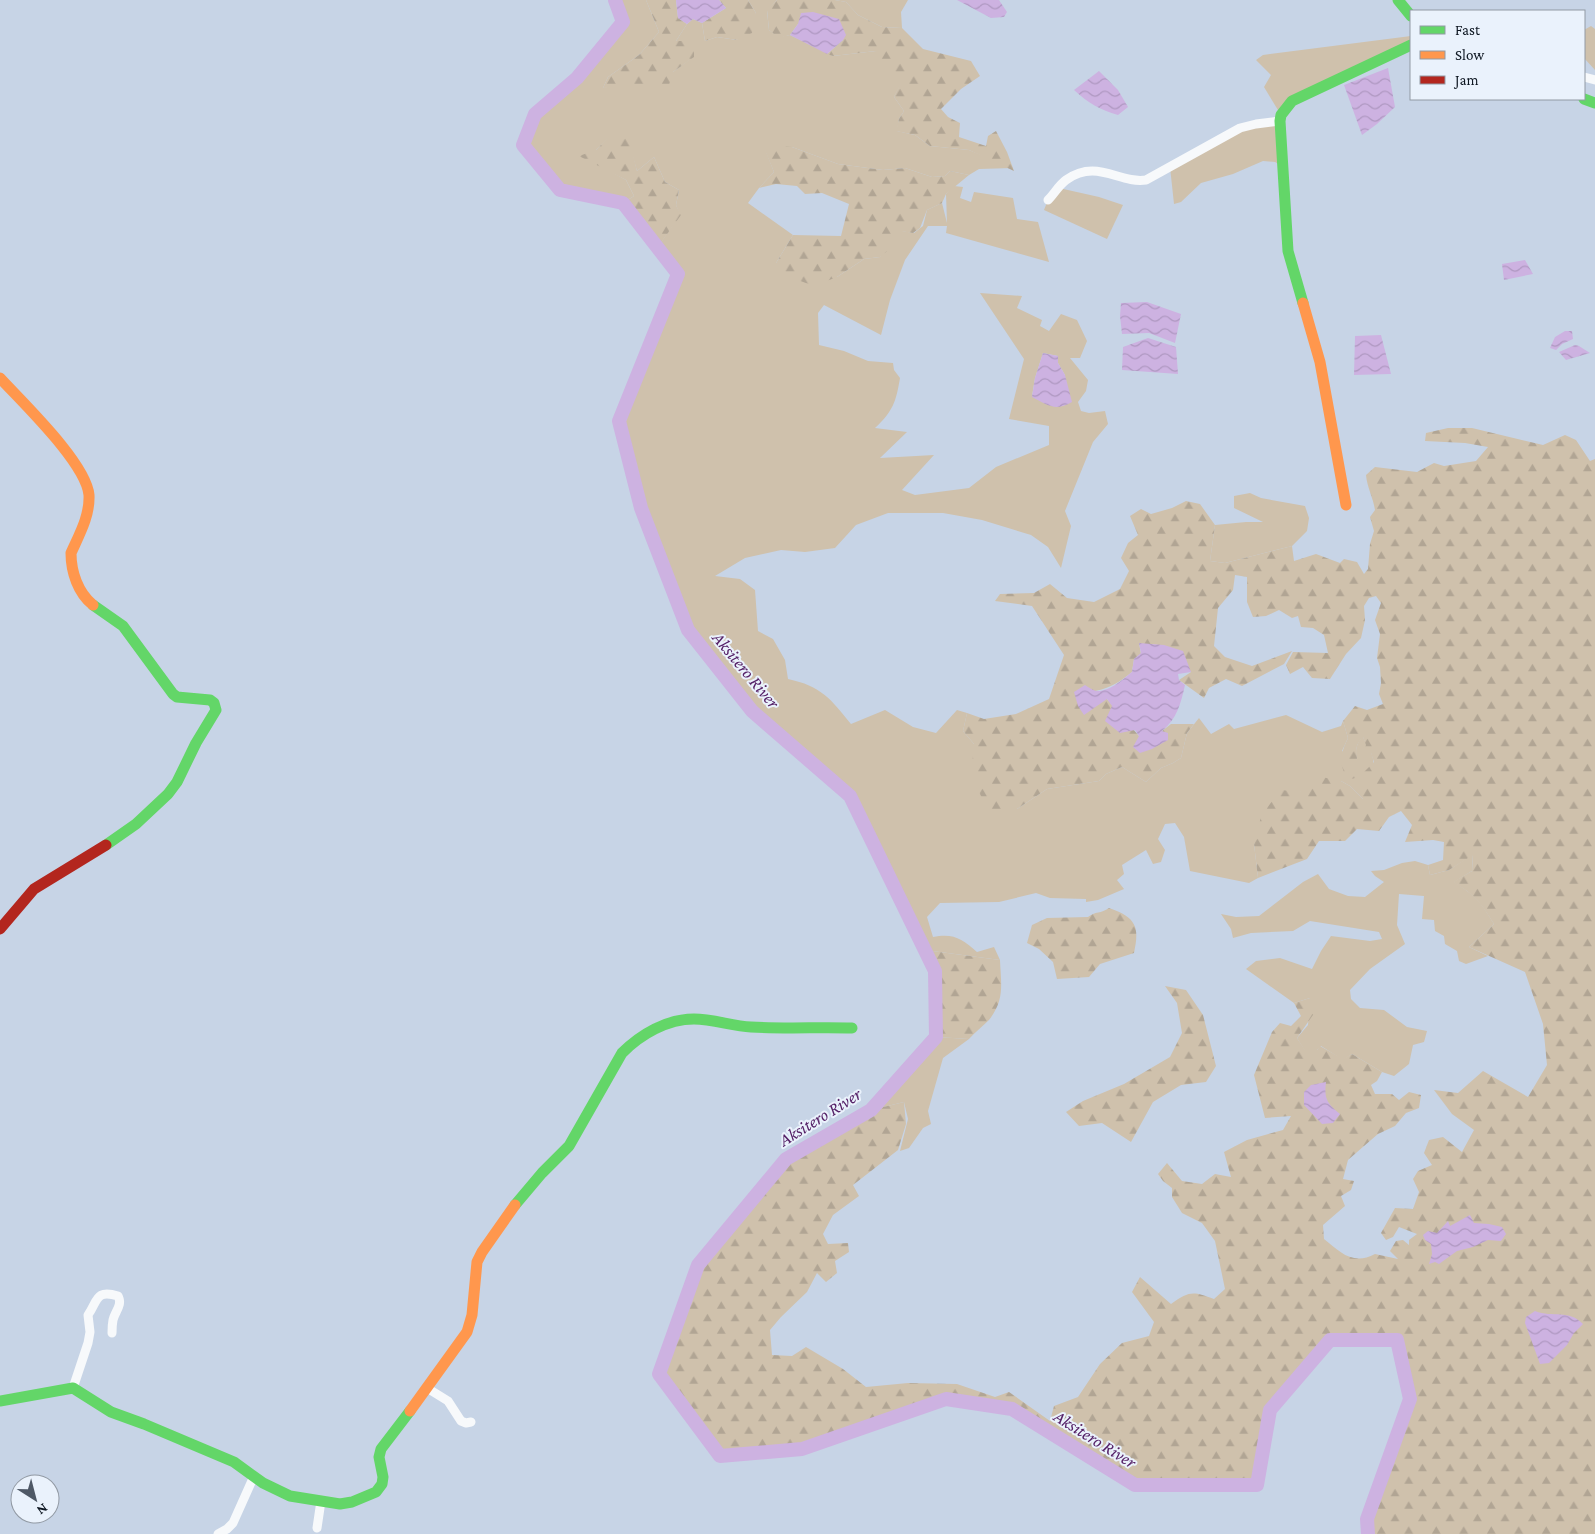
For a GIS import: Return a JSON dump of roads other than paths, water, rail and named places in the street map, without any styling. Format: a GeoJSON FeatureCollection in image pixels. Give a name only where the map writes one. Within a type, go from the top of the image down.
{"type":"FeatureCollection","features":[{"type":"Feature","properties":{"kind":"street"},"geometry":{"type":"LineString","coordinates":[[1398,0],[1410,15]]}},
{"type":"Feature","properties":{"kind":"street"},"geometry":{"type":"LineString","coordinates":[[1346,505],[1320,362],[1288,251],[1280,121],[1284,111],[1292,101],[1410,45]]}},
{"type":"Feature","properties":{"kind":"street"},"geometry":{"type":"LineString","coordinates":[[1048,200],[1066,180],[1082,173],[1103,171],[1141,181],[1146,180],[1240,128],[1280,121]]}},
{"type":"Feature","properties":{"kind":"street"},"geometry":{"type":"LineString","coordinates":[[0,378],[72,456],[82,472],[88,489],[88,510],[71,556],[73,571],[81,592],[87,600],[123,626],[173,694],[177,697],[210,700],[214,703],[216,710],[196,743],[177,782],[168,794],[136,824],[111,842],[34,889],[0,929]]}},
{"type":"Feature","properties":{"kind":"street"},"geometry":{"type":"LineString","coordinates":[[0,1401],[73,1388],[111,1412],[234,1462],[263,1483],[290,1496],[340,1504],[352,1502],[376,1492],[382,1484],[383,1477],[380,1457],[381,1449],[467,1332],[472,1315],[474,1274],[482,1252],[517,1202],[574,1138],[625,1048],[632,1042],[655,1030],[687,1019],[743,1026],[852,1028]]}},
{"type":"Feature","properties":{"kind":"street"},"geometry":{"type":"LineString","coordinates":[[73,1388],[88,1343],[90,1332],[88,1315],[93,1308],[95,1300],[106,1294],[118,1296],[121,1303],[113,1318],[112,1333]]}},
{"type":"Feature","properties":{"kind":"street"},"geometry":{"type":"LineString","coordinates":[[427,1388],[448,1401],[461,1421],[471,1422]]}},
{"type":"Feature","properties":{"kind":"street"},"geometry":{"type":"LineString","coordinates":[[218,1534],[233,1523],[254,1476]]}},
{"type":"Feature","properties":{"kind":"street"},"geometry":{"type":"LineString","coordinates":[[318,1528],[321,1501]]}},
{"type":"Feature","properties":{"kind":"water"},"geometry":{"type":"Polygon","coordinates":[[[676,0],[719,0],[726,8],[702,23],[693,19],[687,24],[678,18],[676,0]]]}},
{"type":"Feature","properties":{"kind":"water"},"geometry":{"type":"Polygon","coordinates":[[[957,0],[999,0],[1007,12],[1004,17],[991,18],[957,0]]]}},
{"type":"Feature","properties":{"kind":"water"},"geometry":{"type":"Polygon","coordinates":[[[813,12],[839,19],[846,35],[827,54],[790,35],[798,24],[801,13],[813,12]]]}},
{"type":"Feature","properties":{"kind":"water"},"geometry":{"type":"Polygon","coordinates":[[[1388,68],[1395,107],[1362,135],[1344,85],[1388,68]]]}},
{"type":"Feature","properties":{"kind":"water"},"geometry":{"type":"Polygon","coordinates":[[[1099,71],[1118,90],[1128,107],[1118,115],[1094,106],[1074,90],[1099,71]]]}},
{"type":"Feature","properties":{"kind":"water"},"geometry":{"type":"Polygon","coordinates":[[[1525,260],[1533,274],[1504,280],[1502,264],[1525,260]]]}},
{"type":"Feature","properties":{"kind":"water"},"geometry":{"type":"Polygon","coordinates":[[[1147,302],[1181,314],[1175,343],[1149,333],[1122,334],[1121,303],[1147,302]]]}},
{"type":"Feature","properties":{"kind":"water"},"geometry":{"type":"Polygon","coordinates":[[[1565,331],[1572,331],[1573,339],[1562,344],[1556,350],[1550,348],[1555,337],[1565,331]]]}},
{"type":"Feature","properties":{"kind":"water"},"geometry":{"type":"Polygon","coordinates":[[[1381,335],[1391,374],[1354,375],[1355,336],[1381,335]]]}},
{"type":"Feature","properties":{"kind":"water"},"geometry":{"type":"Polygon","coordinates":[[[1148,338],[1176,347],[1178,374],[1122,370],[1123,347],[1148,338]]]}},
{"type":"Feature","properties":{"kind":"water"},"geometry":{"type":"Polygon","coordinates":[[[1575,345],[1590,353],[1566,360],[1559,352],[1575,345]]]}},
{"type":"Feature","properties":{"kind":"water"},"geometry":{"type":"Polygon","coordinates":[[[1043,353],[1058,356],[1058,363],[1065,375],[1072,402],[1056,407],[1047,405],[1032,397],[1035,378],[1043,353]]]}},
{"type":"Feature","properties":{"kind":"water"},"geometry":{"type":"Polygon","coordinates":[[[1139,643],[1164,645],[1183,651],[1191,672],[1178,674],[1179,680],[1185,685],[1175,716],[1162,731],[1168,733],[1168,740],[1140,753],[1133,747],[1139,736],[1135,730],[1120,733],[1105,721],[1112,706],[1107,699],[1084,715],[1078,706],[1074,692],[1085,685],[1096,691],[1101,691],[1111,687],[1132,672],[1134,659],[1141,653],[1139,643]]]}},
{"type":"Feature","properties":{"kind":"water"},"geometry":{"type":"Polygon","coordinates":[[[1326,1082],[1327,1100],[1340,1114],[1333,1123],[1322,1124],[1304,1105],[1304,1092],[1311,1085],[1326,1082]]]}},
{"type":"Feature","properties":{"kind":"water"},"geometry":{"type":"Polygon","coordinates":[[[1470,1215],[1474,1223],[1502,1227],[1506,1234],[1501,1241],[1488,1240],[1473,1247],[1457,1251],[1439,1264],[1435,1262],[1429,1264],[1432,1254],[1431,1244],[1425,1240],[1423,1235],[1428,1231],[1437,1233],[1448,1221],[1450,1226],[1470,1215]]]}},
{"type":"Feature","properties":{"kind":"water"},"geometry":{"type":"Polygon","coordinates":[[[1535,1311],[1566,1315],[1578,1319],[1583,1324],[1574,1333],[1567,1345],[1549,1363],[1540,1364],[1525,1323],[1526,1317],[1535,1311]]]}},
{"type":"Feature","properties":{"kind":"waterway","name":"Aksitero River"},"geometry":{"type":"LineString","coordinates":[[615,0],[623,22],[577,78],[535,114],[523,145],[560,190],[623,203],[678,274],[619,421],[641,508],[688,630],[752,711],[850,796],[935,971],[936,1037],[871,1110],[786,1159],[698,1265],[659,1374],[720,1456],[802,1449],[946,1399],[1012,1409],[1135,1485],[1257,1485],[1270,1410],[1330,1340],[1397,1340],[1410,1399],[1367,1519],[1368,1534]]}}]}
